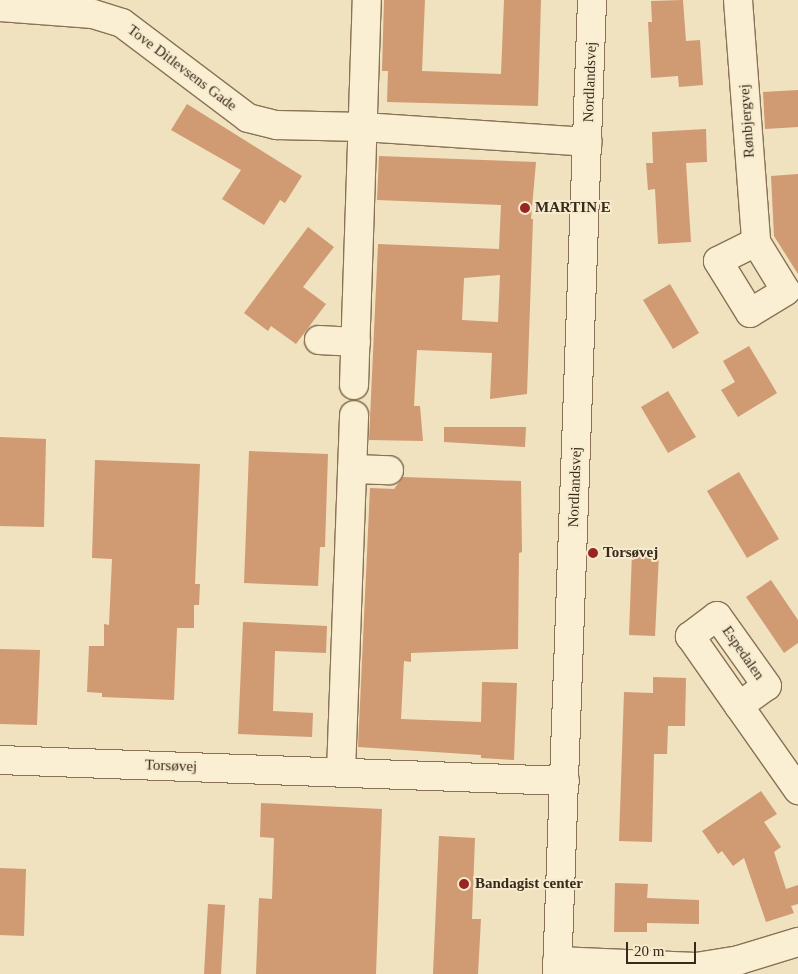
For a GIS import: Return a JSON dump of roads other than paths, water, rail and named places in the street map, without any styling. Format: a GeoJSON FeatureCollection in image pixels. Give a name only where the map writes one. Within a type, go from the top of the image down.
{"type":"FeatureCollection","features":[{"type":"Feature","properties":{"kind":"street"},"geometry":{"type":"LineString","coordinates":[[354,385],[367,0]]}},
{"type":"Feature","properties":{"kind":"street","name":"Nordlandsvej"},"geometry":{"type":"LineString","coordinates":[[557,968],[592,0]]}},
{"type":"Feature","properties":{"kind":"street","name":"Rønbjergvej"},"geometry":{"type":"LineString","coordinates":[[738,0],[756,242]]}},
{"type":"Feature","properties":{"kind":"street","name":"Tove Ditlevsens Gade"},"geometry":{"type":"LineString","coordinates":[[0,7],[93,14],[122,23],[248,118],[277,126],[362,127],[588,142]]}},
{"type":"Feature","properties":{"kind":"street"},"geometry":{"type":"LineString","coordinates":[[319,340],[356,342]]}},
{"type":"Feature","properties":{"kind":"street"},"geometry":{"type":"LineString","coordinates":[[341,772],[354,414]]}},
{"type":"Feature","properties":{"kind":"street"},"geometry":{"type":"LineString","coordinates":[[352,469],[389,470]]}},
{"type":"Feature","properties":{"kind":"street"},"geometry":{"type":"LineString","coordinates":[[739,706],[798,790]]}},
{"type":"Feature","properties":{"kind":"street","name":"Torsøvej"},"geometry":{"type":"LineString","coordinates":[[0,760],[565,781]]}},
{"type":"Feature","properties":{"kind":"street"},"geometry":{"type":"LineString","coordinates":[[557,968],[696,970],[739,960],[798,942]]}},
{"type":"Feature","properties":{"kind":"place","name":"MARTIN E"},"geometry":{"type":"Point","coordinates":[525,208]}},
{"type":"Feature","properties":{"kind":"place","name":"Torsøvej"},"geometry":{"type":"Point","coordinates":[593,553]}},
{"type":"Feature","properties":{"kind":"place","name":"Bandagist center"},"geometry":{"type":"Point","coordinates":[464,884]}}]}
